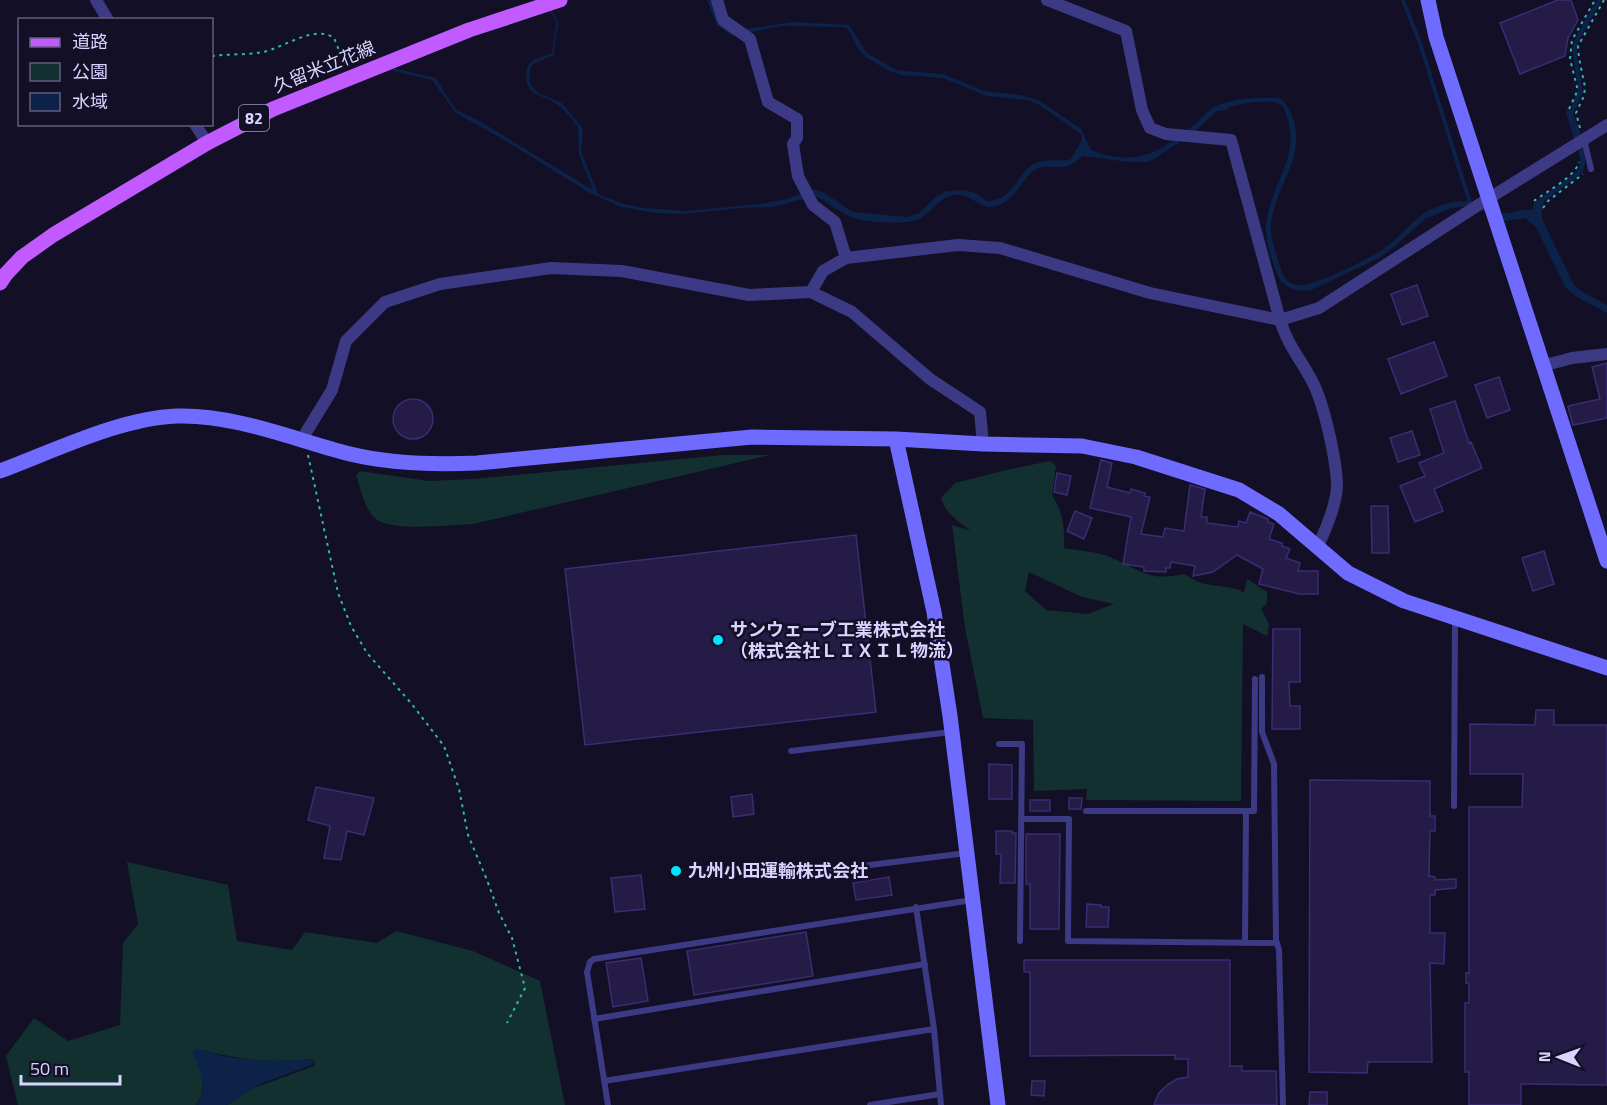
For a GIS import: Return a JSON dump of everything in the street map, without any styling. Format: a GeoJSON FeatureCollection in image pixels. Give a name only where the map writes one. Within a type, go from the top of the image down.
{"type":"FeatureCollection","features":[{"type":"Feature","properties":{"kind":"main road","name":"久留米立花線"},"geometry":{"type":"LineString","coordinates":[[0,283],[22,257],[53,235],[207,143],[303,95],[469,30],[558,1]]}},
{"type":"Feature","properties":{"kind":"street"},"geometry":{"type":"LineString","coordinates":[[96,0],[107,18]]}},
{"type":"Feature","properties":{"kind":"street"},"geometry":{"type":"LineString","coordinates":[[717,0],[723,20],[749,39],[768,102],[797,119],[797,138],[793,144],[798,176],[813,205],[835,222],[846,258]]}},
{"type":"Feature","properties":{"kind":"street"},"geometry":{"type":"LineString","coordinates":[[1047,0],[1126,31],[1142,110],[1150,128],[1172,135],[1231,140],[1280,320],[1287,341],[1313,383],[1323,410],[1330,440],[1337,486],[1327,527],[1318,546]]}},
{"type":"Feature","properties":{"kind":"street"},"geometry":{"type":"LineString","coordinates":[[1428,0],[1436,37],[1487,202],[1496,223],[1607,561]]}},
{"type":"Feature","properties":{"kind":"street"},"geometry":{"type":"LineString","coordinates":[[811,292],[824,271],[846,258],[958,244],[1000,248],[1150,293],[1280,320],[1319,308],[1607,125]]}},
{"type":"Feature","properties":{"kind":"street"},"geometry":{"type":"LineString","coordinates":[[196,126],[207,143]]}},
{"type":"Feature","properties":{"kind":"street"},"geometry":{"type":"LineString","coordinates":[[304,445],[332,390],[346,341],[385,302],[440,284],[551,268],[622,271],[749,296],[811,292],[852,312],[930,379],[980,412],[983,444]]}},
{"type":"Feature","properties":{"kind":"street"},"geometry":{"type":"LineString","coordinates":[[1542,366],[1572,358],[1607,354]]}},
{"type":"Feature","properties":{"kind":"street"},"geometry":{"type":"LineString","coordinates":[[0,471],[122,424],[150,418],[206,416],[304,445],[396,462],[438,465],[752,437],[896,439],[1082,446],[1136,457],[1239,490],[1279,514],[1348,573],[1404,601],[1607,668]]}},
{"type":"Feature","properties":{"kind":"street"},"geometry":{"type":"LineString","coordinates":[[896,439],[934,612],[952,732],[998,1105]]}},
{"type":"Feature","properties":{"kind":"lane"},"geometry":{"type":"LineString","coordinates":[[1579,142],[1591,167]]}},
{"type":"Feature","properties":{"kind":"lane"},"geometry":{"type":"LineString","coordinates":[[1454,806],[1455,618]]}},
{"type":"Feature","properties":{"kind":"lane"},"geometry":{"type":"LineString","coordinates":[[1262,677],[1262,732],[1274,764],[1276,943],[1284,1105]]}},
{"type":"Feature","properties":{"kind":"lane"},"geometry":{"type":"LineString","coordinates":[[1086,811],[1254,811],[1255,679]]}},
{"type":"Feature","properties":{"kind":"lane"},"geometry":{"type":"LineString","coordinates":[[791,751],[952,732]]}},
{"type":"Feature","properties":{"kind":"lane"},"geometry":{"type":"LineString","coordinates":[[999,744],[1022,744],[1020,941]]}},
{"type":"Feature","properties":{"kind":"lane"},"geometry":{"type":"LineString","coordinates":[[1245,943],[1246,812]]}},
{"type":"Feature","properties":{"kind":"lane"},"geometry":{"type":"LineString","coordinates":[[1022,819],[1069,819],[1068,941],[1276,943]]}},
{"type":"Feature","properties":{"kind":"lane"},"geometry":{"type":"LineString","coordinates":[[789,875],[967,852]]}},
{"type":"Feature","properties":{"kind":"lane"},"geometry":{"type":"LineString","coordinates":[[608,1105],[587,972],[594,958],[973,900]]}},
{"type":"Feature","properties":{"kind":"lane"},"geometry":{"type":"LineString","coordinates":[[916,907],[934,1029],[942,1105]]}},
{"type":"Feature","properties":{"kind":"lane"},"geometry":{"type":"LineString","coordinates":[[594,1019],[925,964]]}},
{"type":"Feature","properties":{"kind":"lane"},"geometry":{"type":"LineString","coordinates":[[604,1081],[934,1029]]}},
{"type":"Feature","properties":{"kind":"lane"},"geometry":{"type":"LineString","coordinates":[[870,1105],[940,1094]]}},
{"type":"Feature","properties":{"kind":"path"},"geometry":{"type":"LineString","coordinates":[[1569,110],[1576,94],[1570,59],[1572,40],[1595,0]]}},
{"type":"Feature","properties":{"kind":"path"},"geometry":{"type":"LineString","coordinates":[[1534,201],[1578,167],[1579,142],[1576,113],[1584,96],[1585,87],[1578,46],[1604,0]]}},
{"type":"Feature","properties":{"kind":"path"},"geometry":{"type":"LineString","coordinates":[[1593,4],[1600,8]]}},
{"type":"Feature","properties":{"kind":"path"},"geometry":{"type":"LineString","coordinates":[[213,56],[265,51],[297,39],[323,34],[334,38],[345,64],[343,67]]}},
{"type":"Feature","properties":{"kind":"path"},"geometry":{"type":"LineString","coordinates":[[1543,208],[1548,201],[1591,167]]}},
{"type":"Feature","properties":{"kind":"path"},"geometry":{"type":"LineString","coordinates":[[304,445],[338,593],[351,626],[367,653],[411,703],[444,746],[459,789],[468,835],[488,880],[499,913],[512,938],[525,988],[507,1023]]}},
{"type":"Feature","properties":{"kind":"green space"},"geometry":{"type":"Polygon","coordinates":[[[723,455],[770,455],[473,524],[439,526],[398,526],[379,521],[367,507],[356,476],[359,471],[429,481],[473,479],[723,455]]]}},
{"type":"Feature","properties":{"kind":"green space"},"geometry":{"type":"Polygon","coordinates":[[[1050,461],[1056,466],[1052,496],[1059,508],[1062,521],[1064,548],[1105,555],[1153,576],[1184,574],[1202,583],[1236,589],[1244,593],[1247,579],[1267,592],[1267,603],[1261,609],[1269,624],[1267,636],[1243,624],[1241,801],[1086,800],[1087,789],[1034,791],[1033,720],[983,718],[965,628],[952,525],[971,531],[949,513],[941,498],[955,483],[1050,461]],[[1029,572],[1025,591],[1046,610],[1088,614],[1114,604],[1082,597],[1029,572]]]}},
{"type":"Feature","properties":{"kind":"green space"},"geometry":{"type":"Polygon","coordinates":[[[127,862],[228,885],[237,941],[292,950],[305,932],[377,943],[396,931],[473,951],[540,981],[565,1105],[227,1105],[253,1088],[314,1066],[315,1062],[312,1059],[254,1060],[198,1049],[195,1050],[203,1085],[196,1105],[18,1105],[6,1056],[34,1018],[68,1041],[120,1025],[123,943],[138,924],[127,862]]]}},
{"type":"Feature","properties":{"kind":"water"},"geometry":{"type":"Polygon","coordinates":[[[542,0],[546,0],[559,23],[554,55],[531,66],[529,80],[531,85],[538,93],[562,103],[581,126],[583,130],[581,151],[598,194],[623,204],[644,208],[686,211],[759,204],[787,199],[812,189],[823,192],[853,212],[907,217],[919,213],[937,196],[946,191],[964,190],[975,193],[987,201],[996,200],[1009,192],[1022,174],[1034,164],[1071,159],[1082,140],[1081,134],[1038,104],[1028,100],[987,96],[943,78],[901,75],[887,70],[866,57],[857,47],[848,29],[844,27],[782,26],[732,36],[717,25],[707,0],[713,0],[733,31],[793,22],[849,25],[867,53],[896,70],[943,74],[984,91],[1021,95],[1040,101],[1081,129],[1091,150],[1107,155],[1134,157],[1159,149],[1182,134],[1213,108],[1224,103],[1247,99],[1279,98],[1287,106],[1292,116],[1296,131],[1296,145],[1289,171],[1273,211],[1271,231],[1282,273],[1293,284],[1305,285],[1341,271],[1385,248],[1423,214],[1439,206],[1464,201],[1499,213],[1532,210],[1534,203],[1575,173],[1580,166],[1580,157],[1566,113],[1570,110],[1578,90],[1572,47],[1597,0],[1602,0],[1577,44],[1583,92],[1573,114],[1584,144],[1584,166],[1582,173],[1545,201],[1542,207],[1542,219],[1574,285],[1607,305],[1607,313],[1577,297],[1565,287],[1536,227],[1525,218],[1505,221],[1470,205],[1449,209],[1425,219],[1379,258],[1311,290],[1301,291],[1287,286],[1277,274],[1267,243],[1266,231],[1269,210],[1284,170],[1290,144],[1290,129],[1285,111],[1279,104],[1273,102],[1247,103],[1217,111],[1193,133],[1148,162],[1128,162],[1083,156],[1068,166],[1036,169],[1010,198],[998,205],[987,207],[964,196],[953,195],[943,199],[919,219],[913,221],[885,222],[857,219],[815,196],[772,207],[683,214],[656,213],[621,207],[588,192],[456,113],[432,80],[393,71],[393,68],[436,78],[457,110],[481,122],[593,190],[579,154],[578,127],[561,108],[536,94],[527,83],[526,72],[529,64],[535,59],[552,53],[556,22],[542,0]]]}},
{"type":"Feature","properties":{"kind":"water"},"geometry":{"type":"Polygon","coordinates":[[[194,1050],[255,1060],[312,1059],[314,1064],[258,1085],[227,1105],[197,1105],[203,1092],[203,1085],[193,1053],[194,1050]]]}},
{"type":"Feature","properties":{"kind":"building"},"geometry":{"type":"Polygon","coordinates":[[[1558,0],[1571,0],[1578,20],[1568,38],[1565,56],[1520,74],[1500,23],[1558,0]]]}},
{"type":"Feature","properties":{"kind":"building"},"geometry":{"type":"Polygon","coordinates":[[[1417,285],[1428,316],[1402,325],[1391,294],[1417,285]]]}},
{"type":"Feature","properties":{"kind":"building"},"geometry":{"type":"Polygon","coordinates":[[[1434,342],[1447,376],[1401,394],[1388,359],[1434,342]]]}},
{"type":"Feature","properties":{"kind":"building"},"geometry":{"type":"Polygon","coordinates":[[[1607,363],[1607,418],[1573,425],[1568,406],[1600,399],[1592,367],[1607,363]]]}},
{"type":"Feature","properties":{"kind":"building"},"geometry":{"type":"Polygon","coordinates":[[[1499,377],[1510,410],[1487,418],[1475,385],[1499,377]]]}},
{"type":"Feature","properties":{"kind":"building"},"geometry":{"type":"Polygon","coordinates":[[[413,399],[421,400],[427,405],[432,411],[432,427],[427,433],[421,438],[413,439],[405,438],[399,433],[394,427],[393,419],[394,411],[399,405],[405,400],[413,399]]]}},
{"type":"Feature","properties":{"kind":"building"},"geometry":{"type":"Polygon","coordinates":[[[1455,401],[1469,443],[1471,442],[1482,468],[1434,489],[1443,511],[1415,522],[1400,486],[1425,476],[1419,463],[1444,453],[1430,409],[1455,401]]]}},
{"type":"Feature","properties":{"kind":"building"},"geometry":{"type":"Polygon","coordinates":[[[1412,431],[1420,455],[1398,462],[1390,438],[1412,431]]]}},
{"type":"Feature","properties":{"kind":"building"},"geometry":{"type":"Polygon","coordinates":[[[1101,460],[1112,463],[1107,487],[1130,493],[1131,489],[1150,497],[1141,534],[1163,537],[1165,528],[1184,531],[1190,485],[1205,489],[1201,517],[1207,517],[1207,523],[1238,527],[1239,521],[1246,523],[1250,512],[1268,519],[1268,522],[1274,524],[1269,539],[1282,543],[1282,546],[1290,549],[1286,558],[1300,563],[1298,571],[1318,571],[1318,594],[1299,594],[1259,584],[1263,569],[1237,555],[1213,572],[1193,576],[1195,566],[1171,562],[1166,572],[1144,571],[1144,567],[1123,564],[1131,517],[1090,508],[1101,460]]]}},
{"type":"Feature","properties":{"kind":"building"},"geometry":{"type":"Polygon","coordinates":[[[1057,473],[1071,476],[1067,495],[1054,492],[1057,473]]]}},
{"type":"Feature","properties":{"kind":"building"},"geometry":{"type":"Polygon","coordinates":[[[1371,506],[1388,506],[1389,553],[1372,553],[1371,506]]]}},
{"type":"Feature","properties":{"kind":"building"},"geometry":{"type":"Polygon","coordinates":[[[1075,511],[1092,518],[1084,539],[1067,531],[1075,511]]]}},
{"type":"Feature","properties":{"kind":"building"},"geometry":{"type":"Polygon","coordinates":[[[856,535],[876,712],[585,745],[565,569],[856,535]]]}},
{"type":"Feature","properties":{"kind":"building"},"geometry":{"type":"Polygon","coordinates":[[[1544,551],[1554,584],[1533,591],[1522,558],[1544,551]]]}},
{"type":"Feature","properties":{"kind":"building"},"geometry":{"type":"Polygon","coordinates":[[[1273,629],[1300,629],[1300,682],[1289,682],[1290,706],[1300,706],[1300,729],[1272,729],[1273,629]]]}},
{"type":"Feature","properties":{"kind":"building"},"geometry":{"type":"Polygon","coordinates":[[[1536,710],[1554,710],[1554,725],[1607,725],[1607,1085],[1521,1084],[1521,1105],[1469,1105],[1469,1072],[1465,1072],[1465,1003],[1469,1003],[1469,983],[1466,983],[1466,973],[1469,973],[1469,807],[1522,807],[1523,774],[1470,774],[1470,724],[1535,725],[1536,710]]]}},
{"type":"Feature","properties":{"kind":"building"},"geometry":{"type":"Polygon","coordinates":[[[989,764],[1012,765],[1012,799],[989,799],[989,764]]]}},
{"type":"Feature","properties":{"kind":"building"},"geometry":{"type":"Polygon","coordinates":[[[1310,780],[1430,781],[1430,816],[1435,816],[1435,831],[1430,831],[1429,876],[1435,877],[1435,880],[1456,879],[1456,888],[1435,890],[1435,895],[1430,895],[1430,933],[1445,933],[1444,964],[1430,963],[1432,1062],[1368,1062],[1367,1073],[1309,1072],[1310,780]]]}},
{"type":"Feature","properties":{"kind":"building"},"geometry":{"type":"Polygon","coordinates":[[[316,787],[374,798],[364,835],[347,831],[341,860],[324,858],[330,826],[308,820],[316,787]]]}},
{"type":"Feature","properties":{"kind":"building"},"geometry":{"type":"Polygon","coordinates":[[[752,794],[754,814],[733,817],[731,797],[752,794]]]}},
{"type":"Feature","properties":{"kind":"building"},"geometry":{"type":"Polygon","coordinates":[[[1069,798],[1082,798],[1081,809],[1069,809],[1069,798]]]}},
{"type":"Feature","properties":{"kind":"building"},"geometry":{"type":"Polygon","coordinates":[[[1030,800],[1050,800],[1050,811],[1030,811],[1030,800]]]}},
{"type":"Feature","properties":{"kind":"building"},"geometry":{"type":"Polygon","coordinates":[[[996,831],[1016,833],[1015,883],[1000,883],[1001,854],[996,854],[996,831]]]}},
{"type":"Feature","properties":{"kind":"building"},"geometry":{"type":"Polygon","coordinates":[[[1026,834],[1060,834],[1059,929],[1030,929],[1030,884],[1026,884],[1026,834]]]}},
{"type":"Feature","properties":{"kind":"building"},"geometry":{"type":"Polygon","coordinates":[[[641,875],[645,909],[615,912],[611,878],[641,875]]]}},
{"type":"Feature","properties":{"kind":"building"},"geometry":{"type":"Polygon","coordinates":[[[889,877],[892,895],[856,900],[853,883],[889,877]]]}},
{"type":"Feature","properties":{"kind":"building"},"geometry":{"type":"Polygon","coordinates":[[[1087,904],[1109,907],[1108,927],[1086,927],[1087,904]]]}},
{"type":"Feature","properties":{"kind":"building"},"geometry":{"type":"Polygon","coordinates":[[[806,932],[813,976],[694,995],[687,951],[806,932]]]}},
{"type":"Feature","properties":{"kind":"building"},"geometry":{"type":"Polygon","coordinates":[[[641,958],[648,1001],[613,1007],[606,963],[641,958]]]}},
{"type":"Feature","properties":{"kind":"building"},"geometry":{"type":"Polygon","coordinates":[[[1024,960],[1230,960],[1230,1066],[1242,1066],[1242,1071],[1276,1071],[1277,1105],[1154,1105],[1159,1093],[1167,1085],[1177,1079],[1188,1077],[1188,1059],[1175,1059],[1175,1055],[1030,1056],[1030,972],[1024,972],[1024,960]]]}},
{"type":"Feature","properties":{"kind":"building"},"geometry":{"type":"Polygon","coordinates":[[[1032,1081],[1045,1081],[1044,1096],[1031,1095],[1032,1081]]]}},
{"type":"Feature","properties":{"kind":"building"},"geometry":{"type":"Polygon","coordinates":[[[1310,1092],[1327,1092],[1327,1105],[1309,1105],[1310,1092]]]}},
{"type":"Feature","properties":{"kind":"waterway"},"geometry":{"type":"LineString","coordinates":[[1403,0],[1420,43],[1470,203]]}},
{"type":"Feature","properties":{"kind":"place","name":"サンウェーブ工業株式会社 （株式会社ＬＩＸＩＬ物流）"},"geometry":{"type":"Point","coordinates":[718,640]}},
{"type":"Feature","properties":{"kind":"place","name":"九州小田運輸株式会社"},"geometry":{"type":"Point","coordinates":[676,871]}}]}
